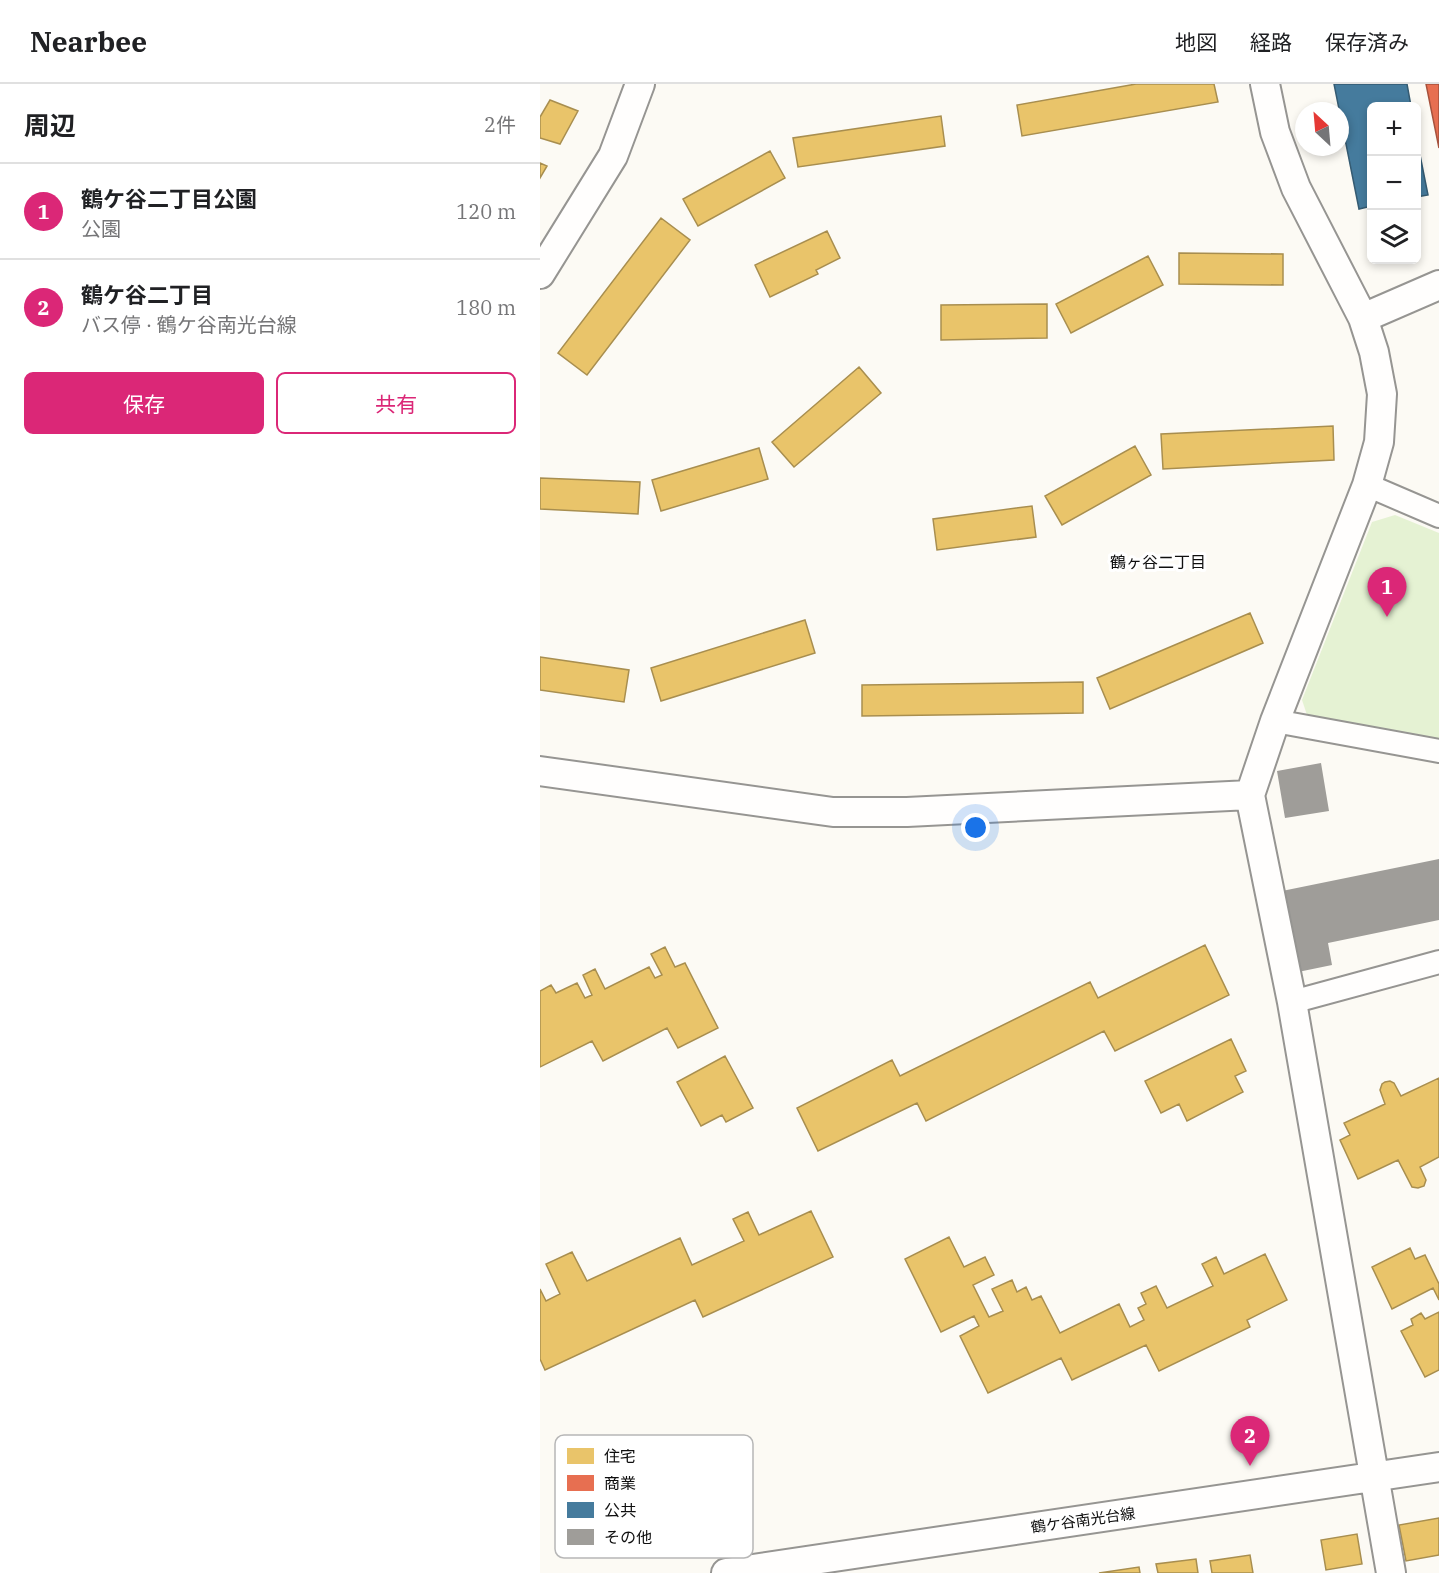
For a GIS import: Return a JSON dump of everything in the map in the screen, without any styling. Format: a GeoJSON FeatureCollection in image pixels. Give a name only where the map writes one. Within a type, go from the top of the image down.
{"type":"FeatureCollection","features":[{"type":"Feature","properties":{"kind":"street"},"geometry":{"type":"LineString","coordinates":[[540,274],[613,156],[640,84]]}},
{"type":"Feature","properties":{"kind":"street"},"geometry":{"type":"LineString","coordinates":[[1265,84],[1275,132],[1296,188],[1363,318],[1374,352],[1382,394],[1379,442],[1367,485],[1275,721],[1250,795],[1292,1002],[1391,1573]]}},
{"type":"Feature","properties":{"kind":"street"},"geometry":{"type":"LineString","coordinates":[[1363,318],[1439,285]]}},
{"type":"Feature","properties":{"kind":"street"},"geometry":{"type":"LineString","coordinates":[[1367,485],[1439,516]]}},
{"type":"Feature","properties":{"kind":"street"},"geometry":{"type":"LineString","coordinates":[[1275,721],[1439,751]]}},
{"type":"Feature","properties":{"kind":"street"},"geometry":{"type":"LineString","coordinates":[[540,771],[833,812],[907,812],[1250,795]]}},
{"type":"Feature","properties":{"kind":"street"},"geometry":{"type":"LineString","coordinates":[[1292,1002],[1439,962]]}},
{"type":"Feature","properties":{"kind":"street","name":"鶴ケ谷南光台線"},"geometry":{"type":"LineString","coordinates":[[726,1573],[859,1563],[1439,1467]]}},
{"type":"Feature","properties":{"kind":"green space"},"geometry":{"type":"Polygon","coordinates":[[[1395,515],[1439,533],[1439,741],[1307,715],[1302,700],[1372,522],[1395,515]]]}},
{"type":"Feature","properties":{"kind":"building: 住宅"},"geometry":{"type":"Polygon","coordinates":[[[1136,84],[1214,84],[1218,102],[1022,136],[1017,105],[1136,84]]]}},
{"type":"Feature","properties":{"kind":"building: 住宅"},"geometry":{"type":"Polygon","coordinates":[[[550,100],[578,111],[560,144],[540,138],[540,117],[550,100]]]}},
{"type":"Feature","properties":{"kind":"building: 住宅"},"geometry":{"type":"Polygon","coordinates":[[[941,116],[945,146],[798,167],[793,138],[941,116]]]}},
{"type":"Feature","properties":{"kind":"building: 住宅"},"geometry":{"type":"Polygon","coordinates":[[[770,151],[785,178],[698,226],[683,199],[770,151]]]}},
{"type":"Feature","properties":{"kind":"building: 住宅"},"geometry":{"type":"Polygon","coordinates":[[[540,163],[547,166],[540,178],[540,163]]]}},
{"type":"Feature","properties":{"kind":"building: 住宅"},"geometry":{"type":"Polygon","coordinates":[[[661,218],[690,240],[587,375],[558,353],[661,218]]]}},
{"type":"Feature","properties":{"kind":"building: 住宅"},"geometry":{"type":"Polygon","coordinates":[[[827,231],[840,258],[816,270],[818,274],[770,297],[755,265],[827,231]]]}},
{"type":"Feature","properties":{"kind":"building: 住宅"},"geometry":{"type":"Polygon","coordinates":[[[1179,253],[1283,254],[1283,285],[1179,284],[1179,253]]]}},
{"type":"Feature","properties":{"kind":"building: 住宅"},"geometry":{"type":"Polygon","coordinates":[[[1148,256],[1163,285],[1071,333],[1056,304],[1148,256]]]}},
{"type":"Feature","properties":{"kind":"building: 住宅"},"geometry":{"type":"Polygon","coordinates":[[[1047,304],[1047,338],[941,340],[941,305],[1047,304]]]}},
{"type":"Feature","properties":{"kind":"building: 住宅"},"geometry":{"type":"Polygon","coordinates":[[[859,367],[881,393],[794,467],[772,442],[859,367]]]}},
{"type":"Feature","properties":{"kind":"building: 住宅"},"geometry":{"type":"Polygon","coordinates":[[[1333,426],[1334,460],[1163,469],[1161,434],[1333,426]]]}},
{"type":"Feature","properties":{"kind":"building: 住宅"},"geometry":{"type":"Polygon","coordinates":[[[1135,446],[1151,475],[1062,525],[1045,496],[1135,446]]]}},
{"type":"Feature","properties":{"kind":"building: 住宅"},"geometry":{"type":"Polygon","coordinates":[[[759,448],[768,479],[661,511],[652,480],[759,448]]]}},
{"type":"Feature","properties":{"kind":"building: 住宅"},"geometry":{"type":"Polygon","coordinates":[[[540,478],[640,482],[638,514],[540,509],[540,478]]]}},
{"type":"Feature","properties":{"kind":"building: 住宅"},"geometry":{"type":"Polygon","coordinates":[[[1032,506],[1036,537],[937,550],[933,519],[1032,506]]]}},
{"type":"Feature","properties":{"kind":"building: 住宅"},"geometry":{"type":"Polygon","coordinates":[[[1250,613],[1263,643],[1110,709],[1097,678],[1250,613]]]}},
{"type":"Feature","properties":{"kind":"building: 住宅"},"geometry":{"type":"Polygon","coordinates":[[[805,620],[815,653],[661,701],[651,668],[805,620]]]}},
{"type":"Feature","properties":{"kind":"building: 住宅"},"geometry":{"type":"Polygon","coordinates":[[[540,657],[629,670],[624,702],[540,690],[540,657]]]}},
{"type":"Feature","properties":{"kind":"building: 住宅"},"geometry":{"type":"Polygon","coordinates":[[[1083,682],[1083,713],[862,716],[862,685],[1083,682]]]}},
{"type":"Feature","properties":{"kind":"building: 住宅"},"geometry":{"type":"Polygon","coordinates":[[[1205,945],[1229,995],[1115,1051],[1104,1031],[926,1121],[917,1103],[818,1151],[797,1108],[892,1060],[900,1076],[1090,982],[1098,998],[1205,945]]]}},
{"type":"Feature","properties":{"kind":"building: 住宅"},"geometry":{"type":"Polygon","coordinates":[[[665,947],[675,967],[685,963],[718,1028],[678,1048],[667,1028],[603,1061],[592,1041],[540,1067],[540,991],[551,985],[556,993],[577,983],[585,998],[592,995],[583,975],[595,969],[605,989],[649,967],[655,978],[662,975],[651,954],[665,947]]]}},
{"type":"Feature","properties":{"kind":"building: 住宅"},"geometry":{"type":"Polygon","coordinates":[[[1231,1039],[1246,1071],[1235,1076],[1243,1092],[1187,1121],[1179,1104],[1161,1113],[1145,1081],[1231,1039]]]}},
{"type":"Feature","properties":{"kind":"building: 住宅"},"geometry":{"type":"Polygon","coordinates":[[[725,1056],[753,1108],[726,1122],[722,1115],[701,1126],[677,1082],[725,1056]]]}},
{"type":"Feature","properties":{"kind":"building: 住宅"},"geometry":{"type":"Polygon","coordinates":[[[1439,1078],[1439,1157],[1420,1167],[1426,1180],[1424,1186],[1412,1187],[1398,1160],[1358,1179],[1340,1140],[1350,1135],[1344,1123],[1385,1104],[1380,1090],[1385,1082],[1394,1083],[1401,1096],[1439,1078]]]}},
{"type":"Feature","properties":{"kind":"building: 住宅"},"geometry":{"type":"Polygon","coordinates":[[[811,1211],[833,1257],[703,1317],[695,1300],[545,1370],[540,1359],[540,1289],[546,1301],[560,1294],[546,1264],[572,1252],[587,1281],[680,1238],[692,1265],[744,1241],[733,1219],[748,1212],[759,1235],[811,1211]]]}},
{"type":"Feature","properties":{"kind":"building: 住宅"},"geometry":{"type":"Polygon","coordinates":[[[949,1237],[964,1267],[985,1257],[994,1275],[973,1285],[989,1317],[1003,1311],[992,1289],[1012,1280],[1017,1292],[1026,1287],[1032,1300],[1041,1296],[1060,1333],[1119,1304],[1130,1327],[1144,1320],[1138,1308],[1146,1304],[1141,1293],[1156,1286],[1167,1308],[1213,1286],[1202,1264],[1216,1257],[1224,1274],[1265,1254],[1287,1300],[1247,1320],[1250,1327],[1159,1371],[1146,1345],[1072,1380],[1061,1358],[988,1393],[960,1336],[979,1326],[974,1316],[941,1332],[905,1259],[949,1237]]]}},
{"type":"Feature","properties":{"kind":"building: 住宅"},"geometry":{"type":"Polygon","coordinates":[[[1410,1248],[1415,1259],[1425,1255],[1439,1284],[1439,1300],[1433,1288],[1392,1309],[1372,1267],[1410,1248]]]}},
{"type":"Feature","properties":{"kind":"building: 住宅"},"geometry":{"type":"Polygon","coordinates":[[[1439,1312],[1439,1370],[1425,1377],[1401,1331],[1413,1325],[1411,1319],[1421,1313],[1425,1319],[1439,1312]]]}},
{"type":"Feature","properties":{"kind":"building: 住宅"},"geometry":{"type":"Polygon","coordinates":[[[1439,1518],[1439,1555],[1406,1561],[1399,1525],[1439,1518]]]}},
{"type":"Feature","properties":{"kind":"building: 住宅"},"geometry":{"type":"Polygon","coordinates":[[[1357,1534],[1362,1564],[1326,1570],[1321,1540],[1357,1534]]]}},
{"type":"Feature","properties":{"kind":"building: 住宅"},"geometry":{"type":"Polygon","coordinates":[[[1250,1555],[1253,1573],[1212,1573],[1210,1561],[1250,1555]]]}},
{"type":"Feature","properties":{"kind":"building: 住宅"},"geometry":{"type":"Polygon","coordinates":[[[1196,1559],[1198,1573],[1158,1573],[1156,1564],[1196,1559]]]}},
{"type":"Feature","properties":{"kind":"building: 住宅"},"geometry":{"type":"Polygon","coordinates":[[[1139,1567],[1140,1573],[1099,1573],[1139,1567]]]}},
{"type":"Feature","properties":{"kind":"building: 商業"},"geometry":{"type":"Polygon","coordinates":[[[1426,84],[1439,84],[1439,148],[1426,84]]]}},
{"type":"Feature","properties":{"kind":"building: 公共"},"geometry":{"type":"Polygon","coordinates":[[[1334,84],[1407,84],[1410,102],[1367,102],[1367,207],[1359,209],[1348,156],[1349,102],[1338,102],[1334,84]]]}},
{"type":"Feature","properties":{"kind":"building: 公共"},"geometry":{"type":"Polygon","coordinates":[[[1421,160],[1428,195],[1421,196],[1421,160]]]}},
{"type":"Feature","properties":{"kind":"building: その他"},"geometry":{"type":"Polygon","coordinates":[[[1321,763],[1329,811],[1285,818],[1277,771],[1321,763]]]}},
{"type":"Feature","properties":{"kind":"building: その他"},"geometry":{"type":"Polygon","coordinates":[[[1439,859],[1439,920],[1328,943],[1332,965],[1298,972],[1282,891],[1439,859]]]}},
{"type":"Feature","properties":{"kind":"place","name":"鶴ケ谷二丁目公園"},"geometry":{"type":"Point","coordinates":[1387,617]}},
{"type":"Feature","properties":{"kind":"place","name":"鶴ケ谷二丁目"},"geometry":{"type":"Point","coordinates":[1250,1466]}},
{"type":"Feature","properties":{"kind":"district","name":"鶴ヶ谷二丁目"},"geometry":{"type":"Point","coordinates":[1158,562]}}]}
